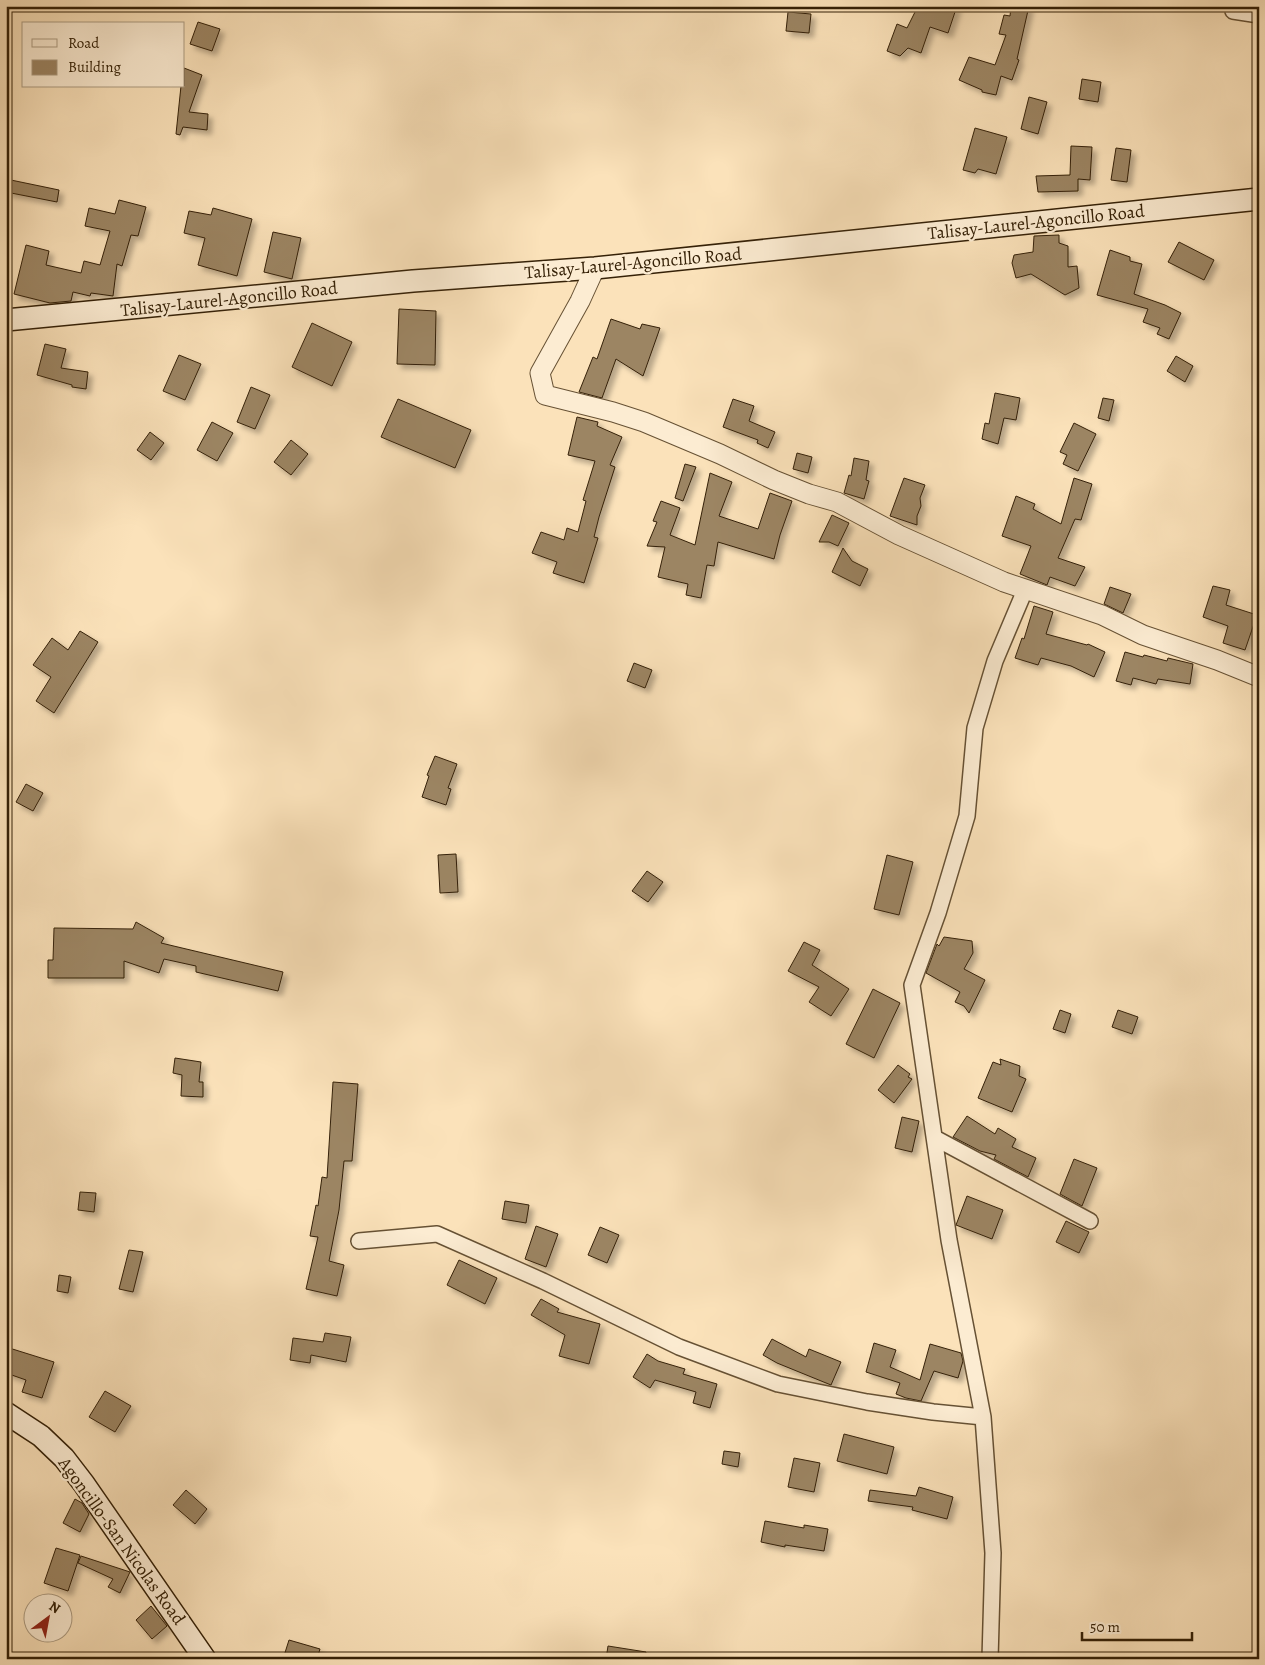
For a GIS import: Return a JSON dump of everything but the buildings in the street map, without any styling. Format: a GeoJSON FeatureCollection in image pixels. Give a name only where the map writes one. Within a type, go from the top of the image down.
{"type":"FeatureCollection","features":[{"type":"Feature","properties":{"kind":"main road","name":"Talisay-Laurel-Agoncillo Road"},"geometry":{"type":"LineString","coordinates":[[6,320],[413,281],[595,268],[1259,199]]}},
{"type":"Feature","properties":{"kind":"main road","name":"Agoncillo-San Nicolas Road"},"geometry":{"type":"LineString","coordinates":[[6,1413],[41,1436],[64,1458],[90,1492],[205,1659]]}},
{"type":"Feature","properties":{"kind":"street"},"geometry":{"type":"LineString","coordinates":[[1234,11],[1259,15]]}},
{"type":"Feature","properties":{"kind":"street"},"geometry":{"type":"LineString","coordinates":[[595,268],[580,301],[540,373],[545,395],[644,422],[720,454],[774,480],[808,494],[837,502],[899,535],[1004,582],[1102,615],[1143,635],[1259,676]]}},
{"type":"Feature","properties":{"kind":"street"},"geometry":{"type":"LineString","coordinates":[[990,1659],[993,1553],[983,1417],[949,1240],[912,985],[938,913],[967,816],[975,728],[995,661],[1025,590]]}},
{"type":"Feature","properties":{"kind":"street"},"geometry":{"type":"LineString","coordinates":[[935,1138],[1090,1221]]}},
{"type":"Feature","properties":{"kind":"street"},"geometry":{"type":"LineString","coordinates":[[359,1241],[437,1234],[543,1281],[680,1347],[778,1384],[867,1402],[983,1417]]}}]}
